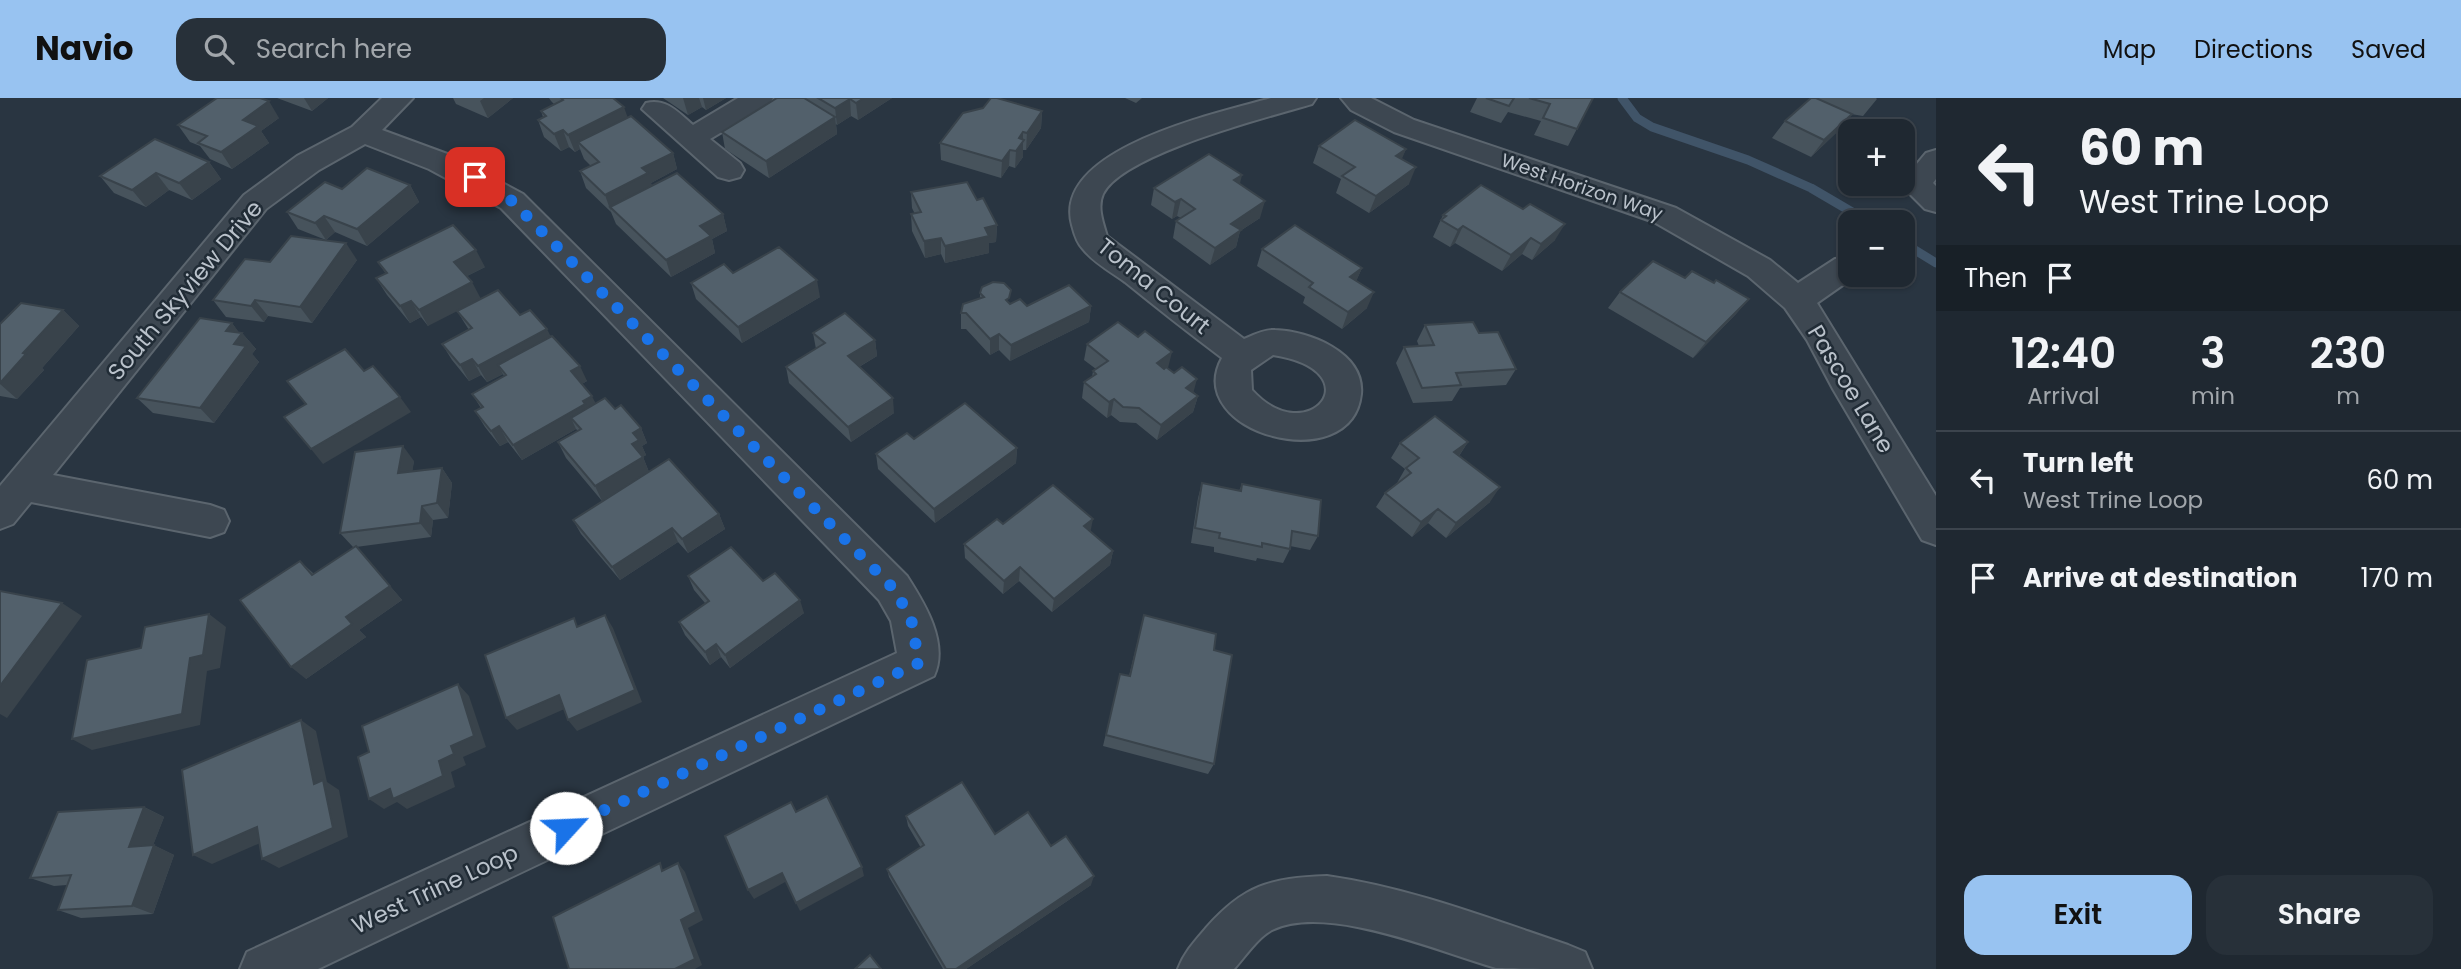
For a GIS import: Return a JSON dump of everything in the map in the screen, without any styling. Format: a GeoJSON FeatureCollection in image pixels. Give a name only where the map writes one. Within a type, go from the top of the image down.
{"type":"FeatureCollection","features":[{"type":"Feature","properties":{"kind":"street","name":"South Skyview Drive"},"geometry":{"type":"LineString","coordinates":[[12,499],[256,202],[308,163],[362,132],[399,98]]}},
{"type":"Feature","properties":{"kind":"street"},"geometry":{"type":"LineString","coordinates":[[691,138],[760,98]]}},
{"type":"Feature","properties":{"kind":"street","name":"Toma Court"},"geometry":{"type":"LineString","coordinates":[[1241,355],[1094,242],[1084,216],[1090,189],[1109,167],[1137,153],[1302,98]]}},
{"type":"Feature","properties":{"kind":"street","name":"West Horizon Way"},"geometry":{"type":"LineString","coordinates":[[1355,98],[1404,126],[1665,215],[1759,268],[1797,300]]}},
{"type":"Feature","properties":{"kind":"street"},"geometry":{"type":"LineString","coordinates":[[656,109],[729,170]]}},
{"type":"Feature","properties":{"kind":"street","name":"West Trine Loop"},"geometry":{"type":"LineString","coordinates":[[264,969],[919,663],[911,618],[893,588],[512,201],[475,177],[362,132]]}},
{"type":"Feature","properties":{"kind":"street"},"geometry":{"type":"LineString","coordinates":[[1936,160],[1915,184],[1936,202]]}},
{"type":"Feature","properties":{"kind":"street","name":"Pascoe Lane"},"geometry":{"type":"LineString","coordinates":[[1838,272],[1797,300],[1821,334],[1845,380],[1936,529]]}},
{"type":"Feature","properties":{"kind":"street"},"geometry":{"type":"LineString","coordinates":[[12,499],[210,521]]}},
{"type":"Feature","properties":{"kind":"street"},"geometry":{"type":"LineString","coordinates":[[1202,969],[1256,912],[1300,899],[1343,900],[1467,952],[1568,969]]}},
{"type":"Feature","properties":{"kind":"building"},"geometry":{"type":"Polygon","coordinates":[[[217,98],[260,98],[269,101],[243,120],[258,126],[221,152],[198,143],[207,136],[178,125],[217,98]]]}},
{"type":"Feature","properties":{"kind":"building"},"geometry":{"type":"Polygon","coordinates":[[[561,98],[613,98],[624,107],[568,135],[563,130],[554,134],[538,120],[546,116],[541,111],[563,100],[561,98]]]}},
{"type":"Feature","properties":{"kind":"building"},"geometry":{"type":"Polygon","coordinates":[[[777,98],[804,98],[835,117],[766,161],[722,132],[777,98]]]}},
{"type":"Feature","properties":{"kind":"building"},"geometry":{"type":"Polygon","coordinates":[[[818,98],[864,98],[856,103],[850,99],[835,108],[818,98]]]}},
{"type":"Feature","properties":{"kind":"building"},"geometry":{"type":"Polygon","coordinates":[[[991,98],[1042,111],[1027,133],[1023,132],[1019,138],[1024,140],[1016,151],[1010,150],[1002,161],[940,143],[963,113],[983,108],[991,98]]]}},
{"type":"Feature","properties":{"kind":"building"},"geometry":{"type":"Polygon","coordinates":[[[1486,98],[1514,98],[1509,106],[1486,98]]]}},
{"type":"Feature","properties":{"kind":"building"},"geometry":{"type":"Polygon","coordinates":[[[1529,98],[1593,98],[1577,129],[1543,118],[1550,104],[1529,98]]]}},
{"type":"Feature","properties":{"kind":"building"},"geometry":{"type":"Polygon","coordinates":[[[1811,98],[1852,114],[1847,119],[1838,119],[1838,127],[1824,140],[1785,121],[1811,98]]]}},
{"type":"Feature","properties":{"kind":"building"},"geometry":{"type":"Polygon","coordinates":[[[631,116],[673,153],[642,168],[648,173],[605,195],[580,171],[599,162],[578,142],[631,116]]]}},
{"type":"Feature","properties":{"kind":"building"},"geometry":{"type":"Polygon","coordinates":[[[1355,120],[1406,149],[1396,156],[1416,167],[1376,196],[1342,176],[1355,167],[1319,146],[1355,120]]]}},
{"type":"Feature","properties":{"kind":"building"},"geometry":{"type":"Polygon","coordinates":[[[155,139],[209,162],[179,183],[156,173],[132,190],[100,176],[155,139]]]}},
{"type":"Feature","properties":{"kind":"building"},"geometry":{"type":"Polygon","coordinates":[[[1209,154],[1242,175],[1234,180],[1265,201],[1231,224],[1241,230],[1215,248],[1176,221],[1195,209],[1181,199],[1175,202],[1154,188],[1209,154]]]}},
{"type":"Feature","properties":{"kind":"building"},"geometry":{"type":"Polygon","coordinates":[[[367,168],[410,185],[357,229],[324,216],[315,223],[287,212],[325,182],[342,189],[367,168]]]}},
{"type":"Feature","properties":{"kind":"building"},"geometry":{"type":"Polygon","coordinates":[[[677,173],[723,214],[700,226],[711,236],[666,260],[610,207],[677,173]]]}},
{"type":"Feature","properties":{"kind":"building"},"geometry":{"type":"Polygon","coordinates":[[[967,182],[977,200],[983,198],[997,225],[985,228],[989,236],[945,246],[941,238],[924,241],[911,214],[921,212],[911,192],[967,182]]]}},
{"type":"Feature","properties":{"kind":"building"},"geometry":{"type":"Polygon","coordinates":[[[1481,185],[1523,209],[1530,204],[1565,224],[1541,244],[1531,238],[1511,255],[1463,226],[1458,230],[1441,220],[1446,216],[1443,215],[1481,185]]]}},
{"type":"Feature","properties":{"kind":"building"},"geometry":{"type":"Polygon","coordinates":[[[453,225],[476,250],[454,262],[472,282],[419,310],[411,301],[400,306],[376,278],[387,273],[378,262],[453,225]]]}},
{"type":"Feature","properties":{"kind":"building"},"geometry":{"type":"Polygon","coordinates":[[[1295,225],[1362,268],[1350,277],[1374,292],[1348,312],[1309,287],[1313,283],[1262,249],[1295,225]]]}},
{"type":"Feature","properties":{"kind":"building"},"geometry":{"type":"Polygon","coordinates":[[[291,236],[346,243],[300,307],[255,300],[251,306],[213,300],[245,259],[270,262],[291,236]]]}},
{"type":"Feature","properties":{"kind":"building"},"geometry":{"type":"Polygon","coordinates":[[[779,247],[817,280],[738,327],[691,283],[724,264],[733,273],[779,247]]]}},
{"type":"Feature","properties":{"kind":"building"},"geometry":{"type":"Polygon","coordinates":[[[1653,261],[1685,278],[1692,271],[1714,283],[1716,280],[1749,299],[1706,342],[1620,292],[1653,261]]]}},
{"type":"Feature","properties":{"kind":"building"},"geometry":{"type":"Polygon","coordinates":[[[993,282],[1004,283],[1011,290],[1006,300],[1010,304],[1020,299],[1027,306],[1069,285],[1091,306],[1011,345],[999,334],[990,339],[966,313],[961,313],[963,304],[984,297],[980,293],[982,287],[993,282]]]}},
{"type":"Feature","properties":{"kind":"building"},"geometry":{"type":"Polygon","coordinates":[[[498,290],[520,315],[530,310],[547,329],[478,366],[472,359],[460,365],[442,344],[472,328],[457,311],[498,290]]]}},
{"type":"Feature","properties":{"kind":"building"},"geometry":{"type":"Polygon","coordinates":[[[21,303],[63,310],[23,353],[26,354],[0,383],[0,324],[21,303]]]}},
{"type":"Feature","properties":{"kind":"building"},"geometry":{"type":"Polygon","coordinates":[[[845,313],[875,340],[848,356],[893,398],[848,427],[786,367],[825,343],[813,333],[845,313]]]}},
{"type":"Feature","properties":{"kind":"building"},"geometry":{"type":"Polygon","coordinates":[[[200,318],[232,323],[226,331],[242,333],[234,344],[246,346],[200,408],[137,398],[200,318]]]}},
{"type":"Feature","properties":{"kind":"building"},"geometry":{"type":"Polygon","coordinates":[[[1118,322],[1138,337],[1145,331],[1172,352],[1157,363],[1164,369],[1166,367],[1174,373],[1182,367],[1197,379],[1186,388],[1198,396],[1161,425],[1139,408],[1123,407],[1114,399],[1109,402],[1084,382],[1096,374],[1093,371],[1108,361],[1087,344],[1118,322]]]}},
{"type":"Feature","properties":{"kind":"building"},"geometry":{"type":"Polygon","coordinates":[[[1473,322],[1479,333],[1498,332],[1516,369],[1456,373],[1461,385],[1422,388],[1404,347],[1434,345],[1425,325],[1473,322]]]}},
{"type":"Feature","properties":{"kind":"building"},"geometry":{"type":"Polygon","coordinates":[[[552,336],[580,366],[571,371],[592,396],[583,401],[585,404],[513,445],[499,426],[491,431],[475,411],[483,407],[472,394],[506,375],[498,365],[552,336]]]}},
{"type":"Feature","properties":{"kind":"building"},"geometry":{"type":"Polygon","coordinates":[[[345,349],[364,371],[373,366],[400,397],[311,449],[284,417],[306,404],[287,381],[345,349]]]}},
{"type":"Feature","properties":{"kind":"building"},"geometry":{"type":"Polygon","coordinates":[[[605,398],[615,409],[621,405],[641,428],[633,433],[639,440],[632,444],[643,457],[595,486],[558,442],[581,429],[571,418],[605,398]]]}},
{"type":"Feature","properties":{"kind":"building"},"geometry":{"type":"Polygon","coordinates":[[[965,403],[1017,448],[934,509],[876,454],[907,433],[914,439],[965,403]]]}},
{"type":"Feature","properties":{"kind":"building"},"geometry":{"type":"Polygon","coordinates":[[[1435,416],[1468,442],[1454,452],[1500,487],[1456,523],[1438,509],[1421,522],[1385,493],[1411,473],[1406,468],[1419,458],[1400,443],[1435,416]]]}},
{"type":"Feature","properties":{"kind":"building"},"geometry":{"type":"Polygon","coordinates":[[[403,446],[398,473],[442,468],[437,503],[422,506],[420,523],[340,533],[355,452],[403,446]]]}},
{"type":"Feature","properties":{"kind":"building"},"geometry":{"type":"Polygon","coordinates":[[[669,459],[719,514],[682,539],[672,528],[612,567],[573,520],[669,459]]]}},
{"type":"Feature","properties":{"kind":"building"},"geometry":{"type":"Polygon","coordinates":[[[1202,483],[1241,491],[1242,484],[1321,500],[1318,536],[1292,531],[1290,549],[1262,543],[1262,547],[1219,538],[1220,533],[1195,528],[1202,483]]]}},
{"type":"Feature","properties":{"kind":"building"},"geometry":{"type":"Polygon","coordinates":[[[1053,485],[1093,519],[1084,526],[1113,551],[1054,599],[1020,567],[1004,581],[964,544],[997,519],[1003,524],[1053,485]]]}},
{"type":"Feature","properties":{"kind":"building"},"geometry":{"type":"Polygon","coordinates":[[[356,546],[390,586],[346,617],[352,624],[291,667],[240,600],[300,561],[312,575],[356,546]]]}},
{"type":"Feature","properties":{"kind":"building"},"geometry":{"type":"Polygon","coordinates":[[[731,547],[763,581],[775,573],[800,600],[725,655],[716,644],[705,652],[679,622],[709,601],[688,576],[731,547]]]}},
{"type":"Feature","properties":{"kind":"building"},"geometry":{"type":"Polygon","coordinates":[[[0,591],[62,603],[0,686],[0,591]]]}},
{"type":"Feature","properties":{"kind":"building"},"geometry":{"type":"Polygon","coordinates":[[[209,614],[203,655],[190,658],[182,714],[72,739],[87,660],[141,648],[145,627],[209,614]]]}},
{"type":"Feature","properties":{"kind":"building"},"geometry":{"type":"Polygon","coordinates":[[[605,615],[635,690],[568,720],[559,695],[506,718],[485,655],[574,618],[577,627],[605,615]]]}},
{"type":"Feature","properties":{"kind":"building"},"geometry":{"type":"Polygon","coordinates":[[[1144,615],[1216,634],[1214,650],[1232,655],[1214,764],[1106,735],[1120,674],[1130,676],[1144,615]]]}},
{"type":"Feature","properties":{"kind":"building"},"geometry":{"type":"Polygon","coordinates":[[[458,684],[474,736],[451,746],[454,754],[439,761],[443,776],[393,799],[390,789],[369,799],[358,757],[369,752],[362,726],[458,684]]]}},
{"type":"Feature","properties":{"kind":"building"},"geometry":{"type":"Polygon","coordinates":[[[301,720],[314,784],[323,780],[333,828],[262,859],[257,827],[193,855],[182,770],[301,720]]]}},
{"type":"Feature","properties":{"kind":"building"},"geometry":{"type":"Polygon","coordinates":[[[962,782],[995,834],[1028,812],[1051,846],[1066,836],[1094,876],[956,969],[946,969],[887,869],[924,845],[906,816],[962,782]]]}},
{"type":"Feature","properties":{"kind":"building"},"geometry":{"type":"Polygon","coordinates":[[[827,796],[862,867],[796,903],[782,873],[748,890],[725,836],[791,802],[796,812],[827,796]]]}},
{"type":"Feature","properties":{"kind":"building"},"geometry":{"type":"Polygon","coordinates":[[[144,807],[129,847],[154,845],[132,906],[58,910],[71,875],[30,878],[58,812],[144,807]]]}},
{"type":"Feature","properties":{"kind":"building"},"geometry":{"type":"Polygon","coordinates":[[[660,863],[662,871],[678,863],[696,912],[681,920],[695,959],[675,969],[569,969],[553,917],[660,863]]]}},
{"type":"Feature","properties":{"kind":"building"},"geometry":{"type":"Polygon","coordinates":[[[870,955],[881,969],[855,969],[870,955]]]}},
{"type":"Feature","properties":{"kind":"waterway"},"geometry":{"type":"LineString","coordinates":[[1622,98],[1637,118],[1652,127],[1748,160],[1811,188],[1849,210]]}},
{"type":"Feature","properties":{"kind":"waterway"},"geometry":{"type":"LineString","coordinates":[[1915,250],[1936,263]]}},
{"type":"Feature","properties":{"kind":"route"},"geometry":{"type":"LineString","coordinates":[[475,177],[512,201],[893,588],[911,618],[919,663],[566,828]]}}]}
